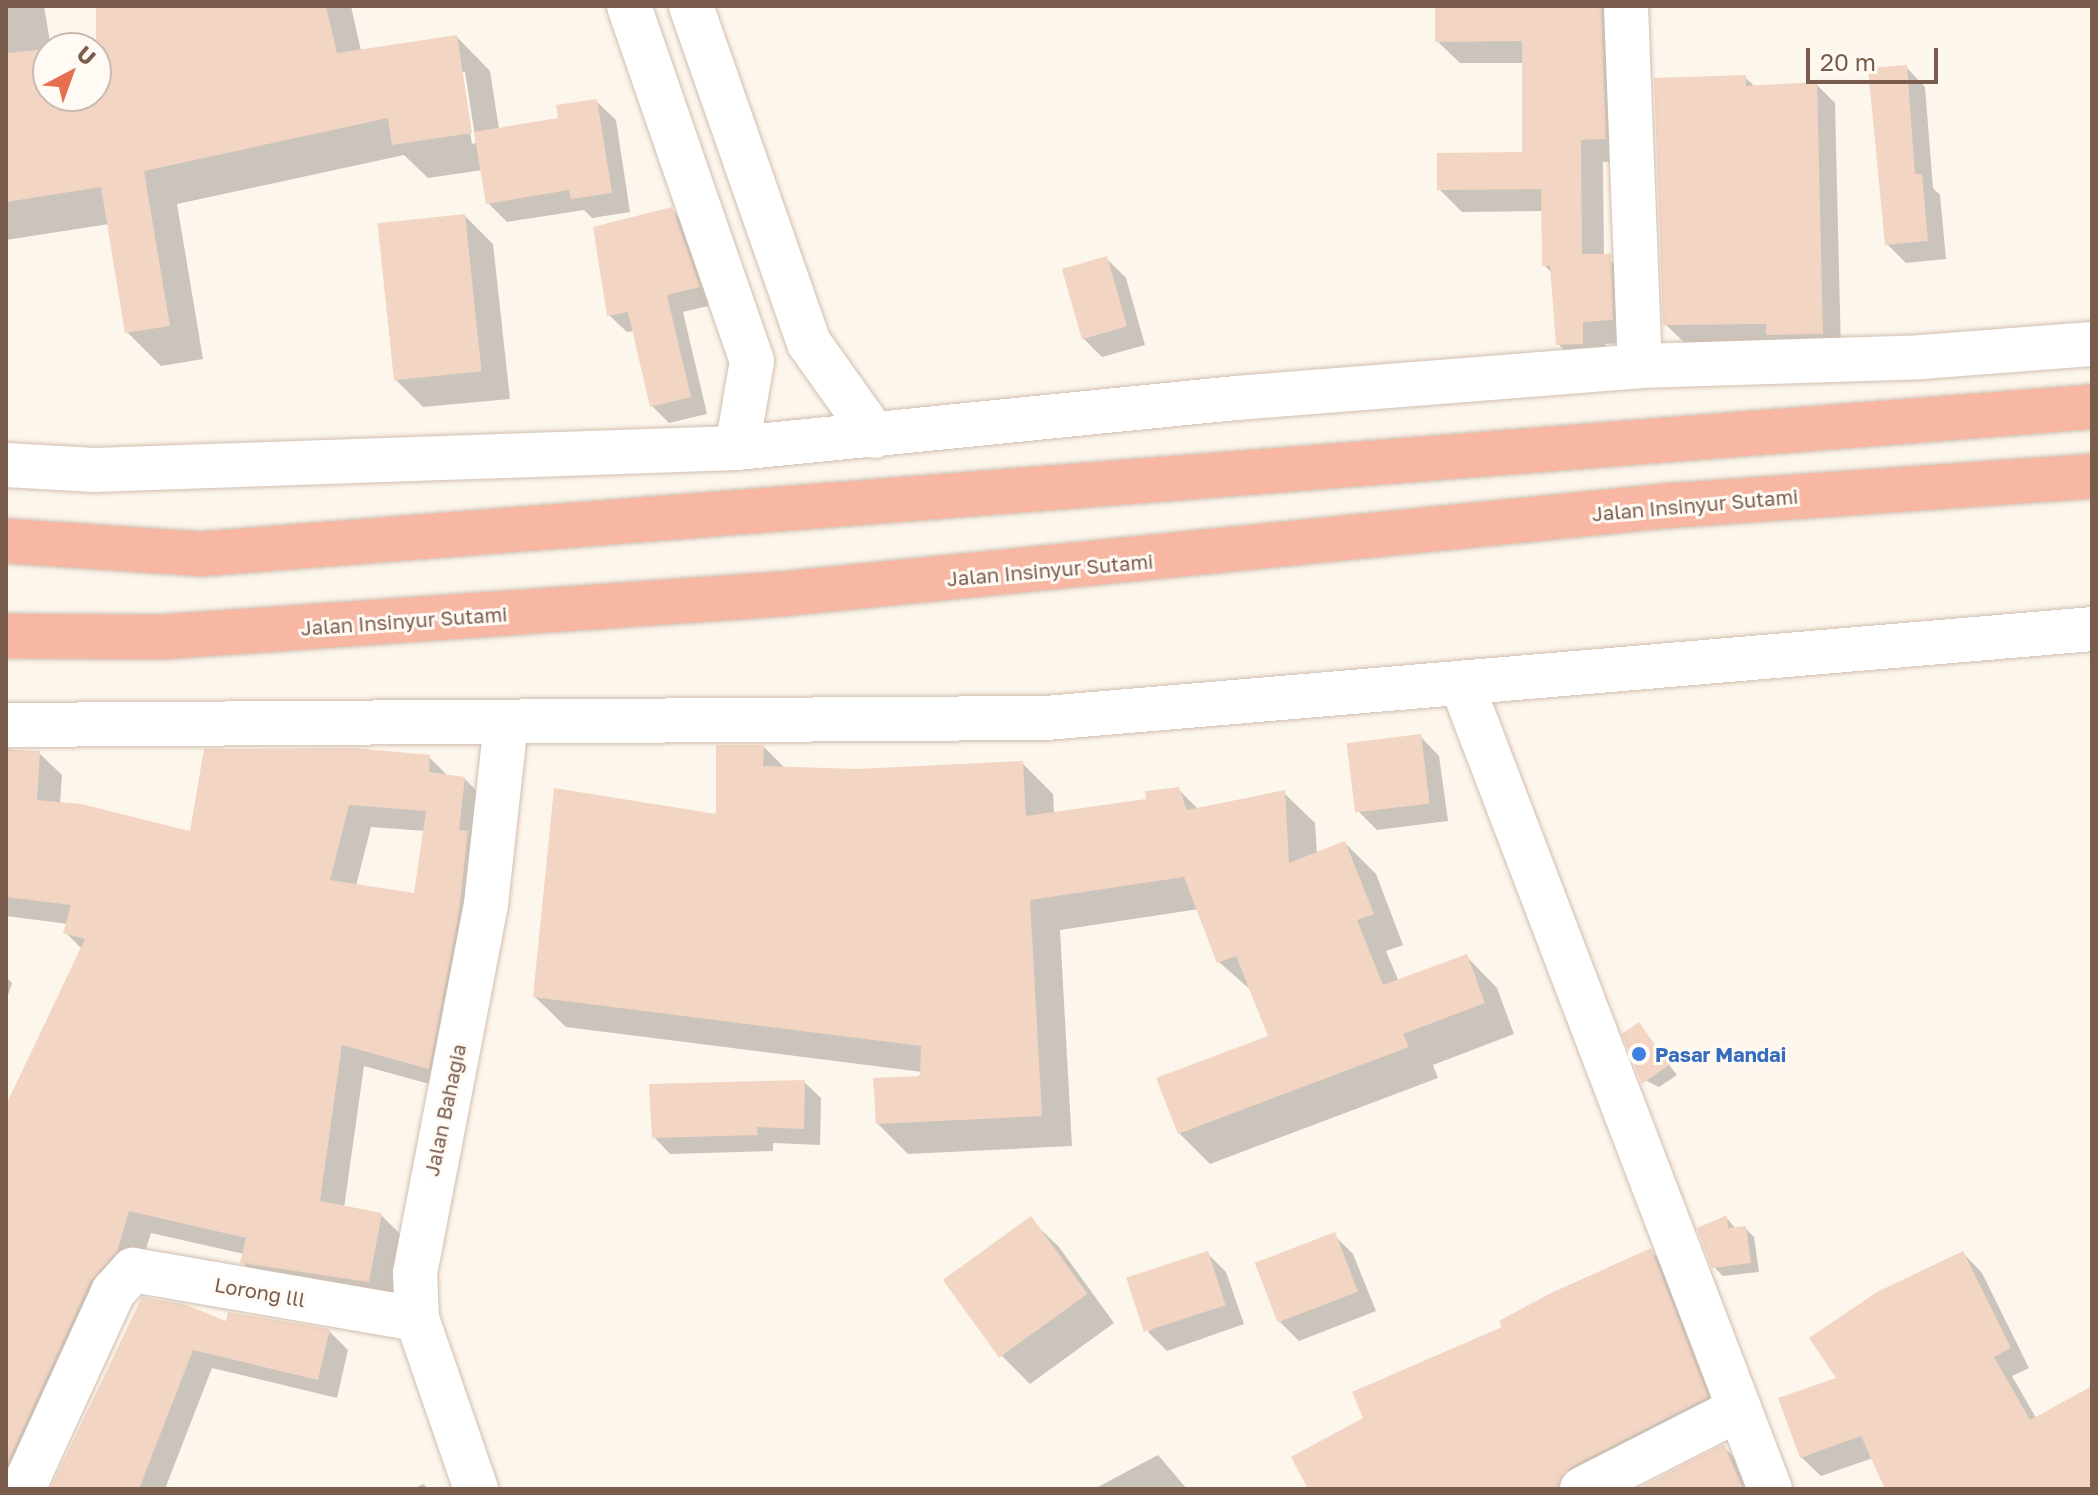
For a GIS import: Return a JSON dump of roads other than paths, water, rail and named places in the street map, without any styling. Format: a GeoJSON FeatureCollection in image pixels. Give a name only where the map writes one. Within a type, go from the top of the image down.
{"type":"FeatureCollection","features":[{"type":"Feature","properties":{"kind":"highway"},"geometry":{"type":"LineString","coordinates":[[6,541],[201,554],[2092,407]]}},
{"type":"Feature","properties":{"kind":"highway","name":"Jalan Insinyur Sutami"},"geometry":{"type":"LineString","coordinates":[[6,636],[161,637],[782,594],[1665,506],[2092,476]]}},
{"type":"Feature","properties":{"kind":"street"},"geometry":{"type":"LineString","coordinates":[[629,6],[752,361],[737,448]]}},
{"type":"Feature","properties":{"kind":"street"},"geometry":{"type":"LineString","coordinates":[[691,6],[809,343],[875,436]]}},
{"type":"Feature","properties":{"kind":"street"},"geometry":{"type":"LineString","coordinates":[[1626,6],[1640,366]]}},
{"type":"Feature","properties":{"kind":"street"},"geometry":{"type":"LineString","coordinates":[[752,361],[773,369],[792,363],[809,343]]}},
{"type":"Feature","properties":{"kind":"street"},"geometry":{"type":"LineString","coordinates":[[6,465],[94,470],[737,448],[1236,398],[1640,366],[1922,357],[2092,344]]}},
{"type":"Feature","properties":{"kind":"street"},"geometry":{"type":"LineString","coordinates":[[6,725],[1046,718],[2092,629]]}},
{"type":"Feature","properties":{"kind":"street"},"geometry":{"type":"LineString","coordinates":[[1462,685],[1737,1410],[1770,1489]]}},
{"type":"Feature","properties":{"kind":"street","name":"Jalan Bahagia"},"geometry":{"type":"LineString","coordinates":[[476,1489],[417,1319],[415,1273],[423,1216],[486,904],[506,723]]}},
{"type":"Feature","properties":{"kind":"street","name":"Lorong lll"},"geometry":{"type":"LineString","coordinates":[[23,1489],[113,1292],[133,1270],[417,1319]]}},
{"type":"Feature","properties":{"kind":"street"},"geometry":{"type":"LineString","coordinates":[[1582,1489],[1737,1410]]}},
{"type":"Feature","properties":{"kind":"place","name":"Pasar Mandai"},"geometry":{"type":"Point","coordinates":[1639,1054]}}]}
